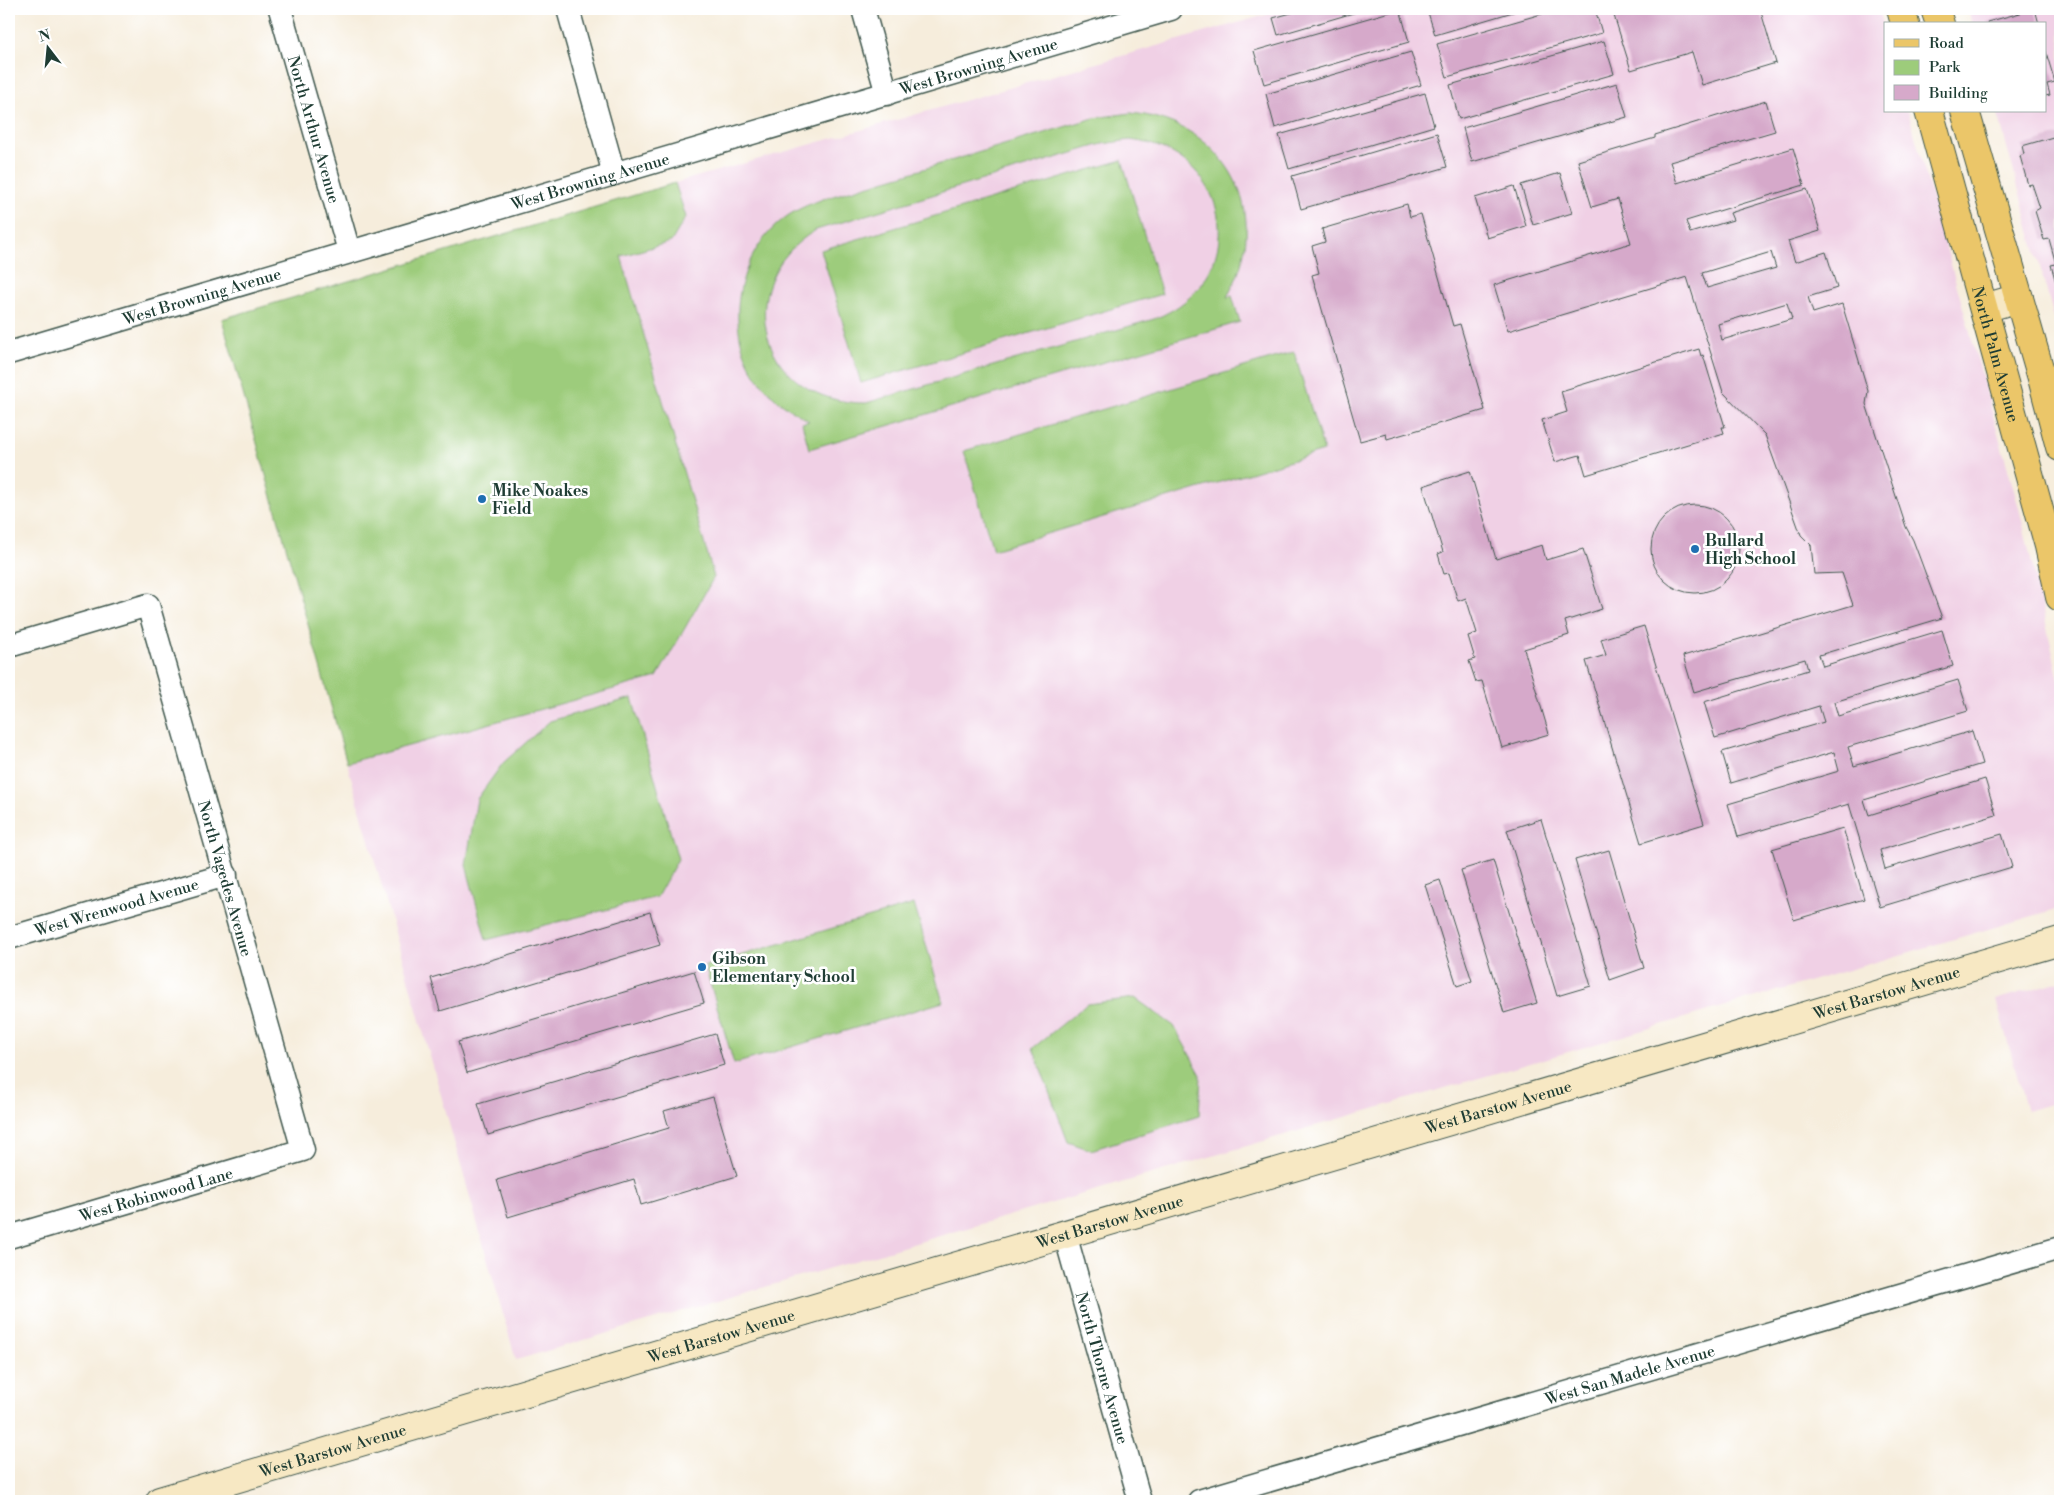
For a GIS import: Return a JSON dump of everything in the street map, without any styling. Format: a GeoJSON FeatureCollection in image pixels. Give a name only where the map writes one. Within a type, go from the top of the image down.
{"type":"FeatureCollection","features":[{"type":"Feature","properties":{"kind":"main road"},"geometry":{"type":"LineString","coordinates":[[1901,9],[1904,22]]}},
{"type":"Feature","properties":{"kind":"main road"},"geometry":{"type":"LineString","coordinates":[[1935,9],[1939,22]]}},
{"type":"Feature","properties":{"kind":"main road","name":"North Palm Avenue"},"geometry":{"type":"LineString","coordinates":[[1929,112],[2049,546],[2060,597]]}},
{"type":"Feature","properties":{"kind":"main road"},"geometry":{"type":"LineString","coordinates":[[1965,112],[2060,447]]}},
{"type":"Feature","properties":{"kind":"street","name":"North Arthur Avenue"},"geometry":{"type":"LineString","coordinates":[[280,9],[349,251]]}},
{"type":"Feature","properties":{"kind":"street"},"geometry":{"type":"LineString","coordinates":[[568,9],[614,174]]}},
{"type":"Feature","properties":{"kind":"street"},"geometry":{"type":"LineString","coordinates":[[863,9],[887,94]]}},
{"type":"Feature","properties":{"kind":"street","name":"West Browning Avenue"},"geometry":{"type":"LineString","coordinates":[[9,353],[349,251],[887,94],[1160,10]]}},
{"type":"Feature","properties":{"kind":"street"},"geometry":{"type":"LineString","coordinates":[[1984,308],[2019,298]]}},
{"type":"Feature","properties":{"kind":"street","name":"North Vagedes Avenue"},"geometry":{"type":"LineString","coordinates":[[9,646],[148,605],[303,1150]]}},
{"type":"Feature","properties":{"kind":"street","name":"West Wrenwood Avenue"},"geometry":{"type":"LineString","coordinates":[[9,938],[226,874]]}},
{"type":"Feature","properties":{"kind":"street","name":"West Barstow Avenue"},"geometry":{"type":"LineString","coordinates":[[160,1501],[2060,941]]}},
{"type":"Feature","properties":{"kind":"street","name":"West Robinwood Lane"},"geometry":{"type":"LineString","coordinates":[[9,1237],[303,1150]]}},
{"type":"Feature","properties":{"kind":"street","name":"North Thorne Avenue"},"geometry":{"type":"LineString","coordinates":[[1065,1234],[1140,1501]]}},
{"type":"Feature","properties":{"kind":"street","name":"West San Madele Avenue"},"geometry":{"type":"LineString","coordinates":[[1199,1501],[2060,1248]]}},
{"type":"Feature","properties":{"kind":"shaded area","name":"Bullard High School"},"geometry":{"type":"Polygon","coordinates":[[[1287,9],[1879,9],[1884,26],[1884,112],[1908,112],[2020,512],[2060,684],[2060,908],[516,1360],[347,763],[657,677],[714,577],[621,256],[686,217],[675,183],[1287,9]]]}},
{"type":"Feature","properties":{"kind":"shaded area"},"geometry":{"type":"Polygon","coordinates":[[[1968,9],[2060,9],[2060,339],[1997,112],[2046,112],[2046,22],[1971,22],[1968,9]]]}},
{"type":"Feature","properties":{"kind":"shaded area"},"geometry":{"type":"Polygon","coordinates":[[[2060,981],[2060,1101],[2027,1111],[1996,1000],[2060,981]]]}},
{"type":"Feature","properties":{"kind":"green space"},"geometry":{"type":"Polygon","coordinates":[[[1131,113],[1165,120],[1193,134],[1216,153],[1233,177],[1243,205],[1246,234],[1241,265],[1227,297],[1232,296],[1240,322],[809,449],[802,423],[809,421],[771,395],[748,363],[741,341],[738,318],[739,295],[745,273],[755,252],[769,233],[790,214],[823,199],[1094,118],[1131,113]],[[1130,140],[1102,144],[816,230],[788,253],[771,280],[765,309],[768,337],[780,363],[801,384],[830,398],[866,403],[1154,319],[1185,301],[1206,277],[1217,249],[1218,220],[1210,192],[1192,168],[1165,150],[1130,140]]]}},
{"type":"Feature","properties":{"kind":"green space"},"geometry":{"type":"Polygon","coordinates":[[[1122,160],[1162,294],[861,383],[821,250],[1122,160]]]}},
{"type":"Feature","properties":{"kind":"green space","name":"Mike Noakes Field"},"geometry":{"type":"Polygon","coordinates":[[[675,183],[686,217],[671,242],[621,256],[714,577],[657,677],[347,763],[222,319],[675,183]]]}},
{"type":"Feature","properties":{"kind":"green space"},"geometry":{"type":"Polygon","coordinates":[[[1294,352],[1324,451],[993,550],[964,451],[1294,352]]]}},
{"type":"Feature","properties":{"kind":"green space"},"geometry":{"type":"Polygon","coordinates":[[[632,698],[678,859],[657,897],[486,940],[466,865],[477,799],[503,763],[550,721],[632,698]]]}},
{"type":"Feature","properties":{"kind":"green space"},"geometry":{"type":"Polygon","coordinates":[[[914,904],[943,1002],[734,1064],[705,966],[914,904]]]}},
{"type":"Feature","properties":{"kind":"green space"},"geometry":{"type":"Polygon","coordinates":[[[1135,998],[1174,1026],[1201,1075],[1199,1116],[1091,1150],[1068,1142],[1033,1048],[1087,1004],[1135,998]]]}},
{"type":"Feature","properties":{"kind":"building"},"geometry":{"type":"Polygon","coordinates":[[[1306,9],[1367,9],[1278,35],[1273,18],[1306,9]]]}},
{"type":"Feature","properties":{"kind":"building"},"geometry":{"type":"Polygon","coordinates":[[[1400,9],[1409,42],[1264,84],[1254,51],[1400,9]]]}},
{"type":"Feature","properties":{"kind":"building"},"geometry":{"type":"Polygon","coordinates":[[[1427,9],[1523,9],[1435,35],[1427,9]]]}},
{"type":"Feature","properties":{"kind":"building"},"geometry":{"type":"Polygon","coordinates":[[[1559,9],[1595,9],[1602,33],[1447,77],[1437,44],[1559,9]]]}},
{"type":"Feature","properties":{"kind":"building"},"geometry":{"type":"Polygon","coordinates":[[[1612,9],[1769,9],[1761,12],[1776,63],[1702,85],[1692,52],[1631,70],[1612,9]]]}},
{"type":"Feature","properties":{"kind":"building"},"geometry":{"type":"Polygon","coordinates":[[[2035,9],[2038,22],[1987,22],[2035,9]]]}},
{"type":"Feature","properties":{"kind":"building"},"geometry":{"type":"Polygon","coordinates":[[[1604,41],[1614,74],[1459,119],[1450,85],[1604,41]]]}},
{"type":"Feature","properties":{"kind":"building"},"geometry":{"type":"Polygon","coordinates":[[[1411,52],[1421,85],[1275,128],[1266,94],[1411,52]]]}},
{"type":"Feature","properties":{"kind":"building"},"geometry":{"type":"Polygon","coordinates":[[[2046,52],[2055,82],[2047,84],[2050,95],[2046,96],[2046,52]]]}},
{"type":"Feature","properties":{"kind":"building"},"geometry":{"type":"Polygon","coordinates":[[[1617,83],[1627,117],[1472,162],[1463,128],[1617,83]]]}},
{"type":"Feature","properties":{"kind":"building"},"geometry":{"type":"Polygon","coordinates":[[[1425,93],[1434,126],[1289,169],[1279,135],[1425,93]]]}},
{"type":"Feature","properties":{"kind":"building"},"geometry":{"type":"Polygon","coordinates":[[[1766,101],[1775,131],[1670,162],[1677,183],[1793,148],[1804,185],[1686,221],[1690,233],[1733,220],[1730,213],[1807,189],[1820,231],[1788,241],[1795,262],[1826,252],[1837,288],[1808,297],[1813,313],[1842,304],[1868,391],[1866,404],[1906,527],[1913,540],[1942,618],[1819,655],[1823,666],[1942,630],[1953,666],[1834,702],[1838,716],[1958,680],[1968,711],[1848,747],[1854,766],[1972,731],[1982,764],[1864,800],[1869,815],[1985,779],[1996,815],[1880,850],[1885,869],[2002,834],[2012,867],[1880,907],[1849,804],[1738,837],[1728,804],[1839,771],[1834,752],[1731,783],[1722,752],[1824,722],[1819,706],[1715,738],[1704,702],[1808,670],[1805,659],[1694,692],[1683,656],[1853,605],[1842,573],[1814,574],[1811,545],[1801,535],[1765,435],[1723,392],[1687,277],[1508,331],[1494,285],[1631,243],[1618,199],[1592,207],[1578,161],[1655,138],[1655,135],[1766,101]],[[1771,252],[1702,273],[1707,288],[1776,268],[1771,252]],[[1787,303],[1718,324],[1722,340],[1792,319],[1787,303]]]}},
{"type":"Feature","properties":{"kind":"building"},"geometry":{"type":"Polygon","coordinates":[[[1437,133],[1447,167],[1301,209],[1292,176],[1437,133]]]}},
{"type":"Feature","properties":{"kind":"building"},"geometry":{"type":"Polygon","coordinates":[[[2060,135],[2060,297],[2051,265],[2056,264],[2049,239],[2044,240],[2035,211],[2040,208],[2032,184],[2028,185],[2020,156],[2024,154],[2022,146],[2060,135]]]}},
{"type":"Feature","properties":{"kind":"building"},"geometry":{"type":"Polygon","coordinates":[[[1560,173],[1572,213],[1533,225],[1521,185],[1560,173]]]}},
{"type":"Feature","properties":{"kind":"building"},"geometry":{"type":"Polygon","coordinates":[[[1514,186],[1526,226],[1487,238],[1475,198],[1514,186]]]}},
{"type":"Feature","properties":{"kind":"building"},"geometry":{"type":"Polygon","coordinates":[[[1407,204],[1410,217],[1421,214],[1453,326],[1460,324],[1485,410],[1387,439],[1386,434],[1360,441],[1312,275],[1319,273],[1312,246],[1325,242],[1322,229],[1407,204]]]}},
{"type":"Feature","properties":{"kind":"building"},"geometry":{"type":"Polygon","coordinates":[[[1699,349],[1701,356],[1703,355],[1725,427],[1722,427],[1724,433],[1586,475],[1580,455],[1555,462],[1542,420],[1567,412],[1561,391],[1699,349]]]}},
{"type":"Feature","properties":{"kind":"building"},"geometry":{"type":"Polygon","coordinates":[[[1470,471],[1496,559],[1542,545],[1546,560],[1583,549],[1602,609],[1565,621],[1569,635],[1524,649],[1549,734],[1502,748],[1482,681],[1476,682],[1469,661],[1475,659],[1468,636],[1477,633],[1466,598],[1458,601],[1449,573],[1444,574],[1438,554],[1443,552],[1423,486],[1470,471]]]}},
{"type":"Feature","properties":{"kind":"building"},"geometry":{"type":"Polygon","coordinates":[[[1695,505],[1712,509],[1726,518],[1735,532],[1739,549],[1735,566],[1726,580],[1712,589],[1695,593],[1678,589],[1664,580],[1655,566],[1651,549],[1655,532],[1664,518],[1678,509],[1695,505]]]}},
{"type":"Feature","properties":{"kind":"building"},"geometry":{"type":"Polygon","coordinates":[[[1644,626],[1704,824],[1641,843],[1586,661],[1606,655],[1601,639],[1644,626]]]}},
{"type":"Feature","properties":{"kind":"building"},"geometry":{"type":"Polygon","coordinates":[[[1541,819],[1591,986],[1557,996],[1507,830],[1541,819]]]}},
{"type":"Feature","properties":{"kind":"building"},"geometry":{"type":"Polygon","coordinates":[[[1843,828],[1864,899],[1794,920],[1772,849],[1843,828]]]}},
{"type":"Feature","properties":{"kind":"building"},"geometry":{"type":"Polygon","coordinates":[[[1609,850],[1644,968],[1610,980],[1575,860],[1609,850]]]}},
{"type":"Feature","properties":{"kind":"building"},"geometry":{"type":"Polygon","coordinates":[[[1493,860],[1537,1003],[1504,1013],[1461,870],[1493,860]]]}},
{"type":"Feature","properties":{"kind":"building"},"geometry":{"type":"Polygon","coordinates":[[[1440,880],[1472,981],[1457,986],[1425,885],[1440,880]]]}},
{"type":"Feature","properties":{"kind":"building"},"geometry":{"type":"Polygon","coordinates":[[[650,912],[660,945],[440,1011],[431,978],[650,912]]]}},
{"type":"Feature","properties":{"kind":"building"},"geometry":{"type":"Polygon","coordinates":[[[694,971],[704,1003],[467,1073],[458,1042],[694,971]]]}},
{"type":"Feature","properties":{"kind":"building"},"geometry":{"type":"Polygon","coordinates":[[[715,1034],[724,1065],[488,1135],[478,1104],[715,1034]]]}},
{"type":"Feature","properties":{"kind":"building"},"geometry":{"type":"Polygon","coordinates":[[[713,1097],[737,1176],[641,1205],[634,1179],[508,1217],[497,1180],[669,1128],[664,1111],[713,1097]]]}},
{"type":"Feature","properties":{"kind":"place","name":"Mike Noakes Field"},"geometry":{"type":"Point","coordinates":[482,499]}},
{"type":"Feature","properties":{"kind":"place","name":"Bullard High School"},"geometry":{"type":"Point","coordinates":[1695,549]}},
{"type":"Feature","properties":{"kind":"place","name":"Gibson Elementary School"},"geometry":{"type":"Point","coordinates":[702,967]}}]}
